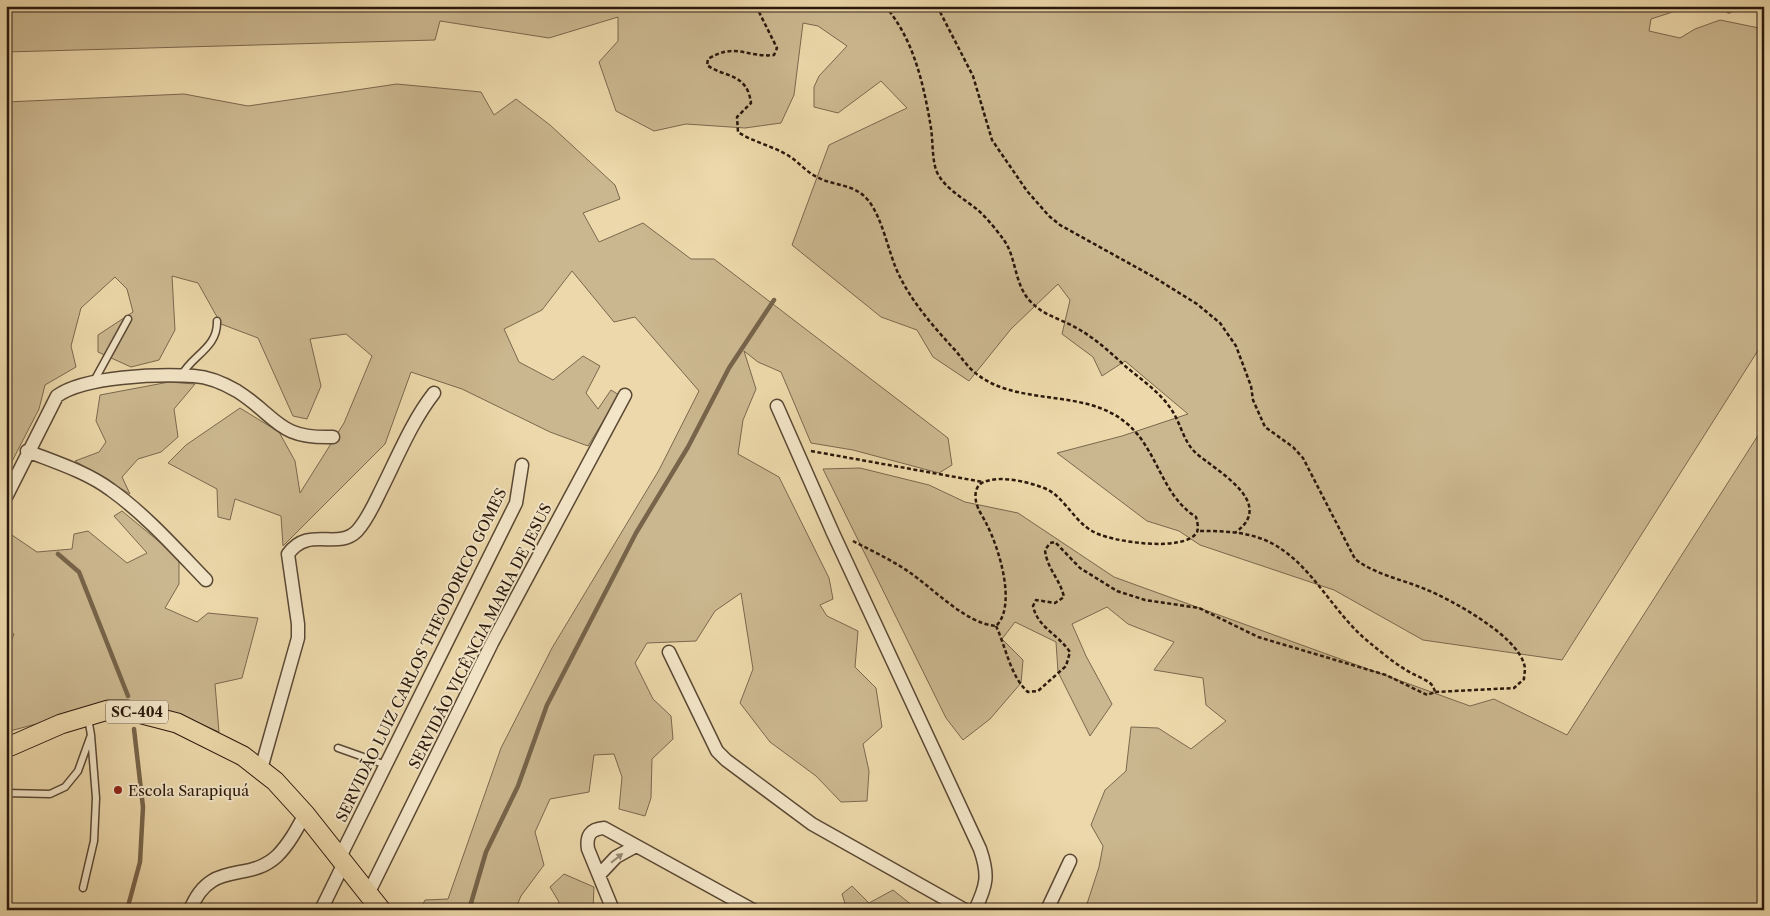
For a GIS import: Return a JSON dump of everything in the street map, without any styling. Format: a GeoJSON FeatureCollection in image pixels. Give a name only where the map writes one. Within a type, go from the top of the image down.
{"type":"FeatureCollection","features":[{"type":"Feature","properties":{"kind":"main road","name":"SC-404"},"geometry":{"type":"LineString","coordinates":[[6,748],[88,714],[108,710],[127,710],[177,723],[243,756],[261,769],[305,814],[382,910]]}},
{"type":"Feature","properties":{"kind":"street"},"geometry":{"type":"LineString","coordinates":[[6,497],[57,396],[67,389],[94,381],[195,376],[216,381],[237,391],[294,434],[310,438],[333,438]]}},
{"type":"Feature","properties":{"kind":"street"},"geometry":{"type":"LineString","coordinates":[[261,769],[298,638],[298,624],[288,554],[295,544],[312,538],[340,539],[356,532],[369,514],[420,410],[434,393]]}},
{"type":"Feature","properties":{"kind":"street","name":"SERVIDÃO VICÊNCIA MARIA DE JESUS"},"geometry":{"type":"LineString","coordinates":[[368,894],[492,643],[625,395]]}},
{"type":"Feature","properties":{"kind":"street"},"geometry":{"type":"LineString","coordinates":[[777,406],[833,533],[980,849],[987,879],[984,891],[975,910]]}},
{"type":"Feature","properties":{"kind":"street"},"geometry":{"type":"LineString","coordinates":[[28,451],[97,481],[112,490],[148,522],[206,580]]}},
{"type":"Feature","properties":{"kind":"street","name":"SERVIDÃO LUIZ CARLOS THEODORICO GOMES"},"geometry":{"type":"LineString","coordinates":[[321,910],[386,765],[516,503],[522,465]]}},
{"type":"Feature","properties":{"kind":"street"},"geometry":{"type":"LineString","coordinates":[[669,652],[717,751],[726,760],[812,824],[965,910]]}},
{"type":"Feature","properties":{"kind":"street"},"geometry":{"type":"LineString","coordinates":[[190,910],[195,897],[210,880],[221,875],[246,870],[266,863],[277,856],[296,833],[305,814]]}},
{"type":"Feature","properties":{"kind":"street"},"geometry":{"type":"LineString","coordinates":[[613,910],[600,874],[588,850],[589,833],[595,829],[604,828],[752,910]]}},
{"type":"Feature","properties":{"kind":"street"},"geometry":{"type":"LineString","coordinates":[[600,874],[616,857],[636,846]]}},
{"type":"Feature","properties":{"kind":"street"},"geometry":{"type":"LineString","coordinates":[[1047,910],[1070,861]]}},
{"type":"Feature","properties":{"kind":"lane"},"geometry":{"type":"LineString","coordinates":[[94,381],[128,319]]}},
{"type":"Feature","properties":{"kind":"lane"},"geometry":{"type":"LineString","coordinates":[[181,376],[192,361],[213,341],[217,332],[217,321]]}},
{"type":"Feature","properties":{"kind":"lane"},"geometry":{"type":"LineString","coordinates":[[83,888],[94,841],[96,798],[88,714]]}},
{"type":"Feature","properties":{"kind":"lane"},"geometry":{"type":"LineString","coordinates":[[6,793],[50,794],[65,787],[78,771],[90,735]]}},
{"type":"Feature","properties":{"kind":"lane"},"geometry":{"type":"LineString","coordinates":[[338,748],[386,765]]}},
{"type":"Feature","properties":{"kind":"path"},"geometry":{"type":"LineString","coordinates":[[756,6],[774,38],[777,48],[774,55],[733,51],[719,53],[708,59],[707,65],[740,81],[750,96],[751,103],[736,117],[738,132],[789,156],[812,175],[854,189],[866,198],[875,210],[899,276],[917,305],[972,371],[984,379],[1012,391],[1086,404],[1114,414],[1126,422],[1146,445],[1174,498],[1183,509],[1196,517],[1197,531],[1190,539],[1170,543],[1114,540],[1092,532],[1075,520],[1054,494],[1044,488],[1018,481],[998,480],[984,482],[795,448]]}},
{"type":"Feature","properties":{"kind":"path"},"geometry":{"type":"LineString","coordinates":[[885,6],[911,46],[923,90],[936,170],[954,192],[981,213],[1004,240],[1010,252],[1022,291],[1031,302],[1054,319],[1072,325],[1098,341],[1122,362],[1171,408],[1182,433],[1196,453],[1225,474],[1241,489],[1248,505],[1250,516],[1244,526],[1236,532]]}},
{"type":"Feature","properties":{"kind":"path"},"geometry":{"type":"LineString","coordinates":[[937,6],[973,76],[992,140],[1027,191],[1049,216],[1060,225],[1160,281],[1197,304],[1220,323],[1236,346],[1255,406],[1265,427],[1293,447],[1303,458],[1355,559],[1366,567],[1425,588],[1493,627],[1516,651],[1524,663],[1524,679],[1514,688],[1435,692],[1427,695],[1386,675],[1272,643],[1198,608],[1145,600],[1124,594],[1080,568],[1055,542],[1050,543],[1045,550],[1046,562],[1061,586],[1064,597],[1055,603],[1036,600],[1033,606],[1036,618],[1062,640],[1070,652],[1066,666],[1038,691],[1028,692],[1020,685],[996,626]]}},
{"type":"Feature","properties":{"kind":"path"},"geometry":{"type":"LineString","coordinates":[[984,482],[978,486],[975,494],[977,505],[988,526],[1001,562],[1006,606],[1003,619],[996,626]]}},
{"type":"Feature","properties":{"kind":"path"},"geometry":{"type":"LineString","coordinates":[[1197,531],[1236,532],[1264,540],[1297,562],[1312,576],[1346,622],[1404,669],[1429,682],[1434,687],[1435,692]]}},
{"type":"Feature","properties":{"kind":"path"},"geometry":{"type":"LineString","coordinates":[[833,533],[895,563],[972,619],[985,625],[996,626]]}},
{"type":"Feature","properties":{"kind":"shaded area"},"geometry":{"type":"Polygon","coordinates":[[[6,6],[1691,6],[1651,19],[1649,31],[1680,38],[1695,29],[1720,20],[1764,29],[1764,341],[1562,660],[1423,640],[1334,590],[1200,545],[1179,531],[1147,521],[1057,453],[1122,436],[1188,414],[1125,361],[1102,376],[1093,357],[1062,334],[1070,300],[1058,284],[1011,329],[969,381],[933,357],[917,330],[881,317],[792,245],[829,145],[907,108],[881,81],[838,113],[814,107],[814,87],[819,76],[847,46],[818,26],[803,23],[794,95],[781,123],[745,128],[686,124],[654,131],[616,111],[599,62],[618,41],[618,17],[549,38],[440,21],[435,40],[6,52],[6,6]]]}},
{"type":"Feature","properties":{"kind":"shaded area"},"geometry":{"type":"Polygon","coordinates":[[[397,84],[481,92],[494,115],[516,99],[550,125],[615,185],[620,199],[583,213],[599,242],[643,223],[691,259],[714,259],[948,438],[952,465],[939,473],[853,450],[811,443],[781,372],[758,362],[744,351],[756,389],[743,420],[738,454],[779,477],[829,578],[833,599],[820,605],[827,616],[858,631],[855,667],[876,688],[882,727],[863,744],[869,771],[867,801],[841,802],[816,776],[770,742],[740,703],[753,669],[741,593],[715,611],[696,641],[647,643],[635,663],[653,699],[671,716],[673,739],[652,759],[651,798],[645,816],[619,809],[622,777],[614,754],[594,755],[589,792],[550,799],[535,832],[544,865],[521,896],[515,910],[420,910],[425,900],[448,899],[501,748],[552,648],[659,470],[699,391],[635,317],[614,322],[572,271],[542,310],[504,329],[519,362],[553,380],[583,356],[600,366],[586,393],[598,409],[611,390],[619,395],[588,446],[550,432],[462,389],[411,372],[385,444],[283,546],[281,516],[235,499],[230,520],[218,517],[217,489],[168,463],[186,445],[240,408],[279,432],[295,461],[300,493],[344,423],[372,356],[346,334],[310,339],[321,386],[307,419],[293,416],[258,338],[221,324],[198,283],[172,276],[175,330],[159,360],[131,367],[98,352],[98,335],[133,312],[127,289],[115,277],[81,308],[71,346],[76,367],[45,385],[39,409],[6,473],[6,102],[184,94],[248,106],[397,84]]]}},
{"type":"Feature","properties":{"kind":"shaded area"},"geometry":{"type":"Polygon","coordinates":[[[169,382],[195,384],[174,409],[178,437],[161,452],[138,459],[122,477],[130,494],[75,461],[99,452],[106,442],[96,421],[100,395],[169,382]]]}},
{"type":"Feature","properties":{"kind":"shaded area"},"geometry":{"type":"Polygon","coordinates":[[[1764,426],[1764,910],[1085,910],[1099,867],[1103,846],[1091,825],[1105,790],[1126,771],[1131,727],[1158,728],[1191,749],[1226,721],[1206,705],[1203,678],[1154,670],[1174,642],[1128,624],[1107,607],[1072,624],[1086,656],[1112,704],[1090,736],[1058,672],[1056,642],[1015,622],[1002,639],[1023,660],[1021,683],[990,719],[963,740],[946,718],[823,469],[860,468],[929,485],[965,502],[1018,513],[1114,577],[1470,706],[1494,699],[1567,735],[1764,426]]]}},
{"type":"Feature","properties":{"kind":"shaded area"},"geometry":{"type":"Polygon","coordinates":[[[122,511],[179,558],[179,584],[165,608],[197,622],[208,613],[258,618],[242,678],[215,684],[219,732],[176,713],[112,704],[6,732],[6,656],[14,634],[6,630],[6,531],[37,552],[72,549],[74,534],[88,531],[127,563],[147,553],[114,516],[122,511]]]}},
{"type":"Feature","properties":{"kind":"shaded area"},"geometry":{"type":"Polygon","coordinates":[[[564,874],[594,887],[593,910],[557,910],[559,902],[550,887],[564,874]]]}},
{"type":"Feature","properties":{"kind":"shaded area"},"geometry":{"type":"Polygon","coordinates":[[[852,886],[869,903],[893,890],[918,910],[847,910],[842,894],[852,886]]]}},
{"type":"Feature","properties":{"kind":"waterway"},"geometry":{"type":"LineString","coordinates":[[469,910],[486,852],[518,786],[547,705],[636,533],[688,447],[729,368],[774,300]]}},
{"type":"Feature","properties":{"kind":"waterway"},"geometry":{"type":"LineString","coordinates":[[58,554],[79,572],[128,696]]}},
{"type":"Feature","properties":{"kind":"waterway"},"geometry":{"type":"LineString","coordinates":[[127,910],[140,862],[143,807],[134,729]]}},
{"type":"Feature","properties":{"kind":"place","name":"Escola Sarapiquá"},"geometry":{"type":"Point","coordinates":[118,790]}}]}
